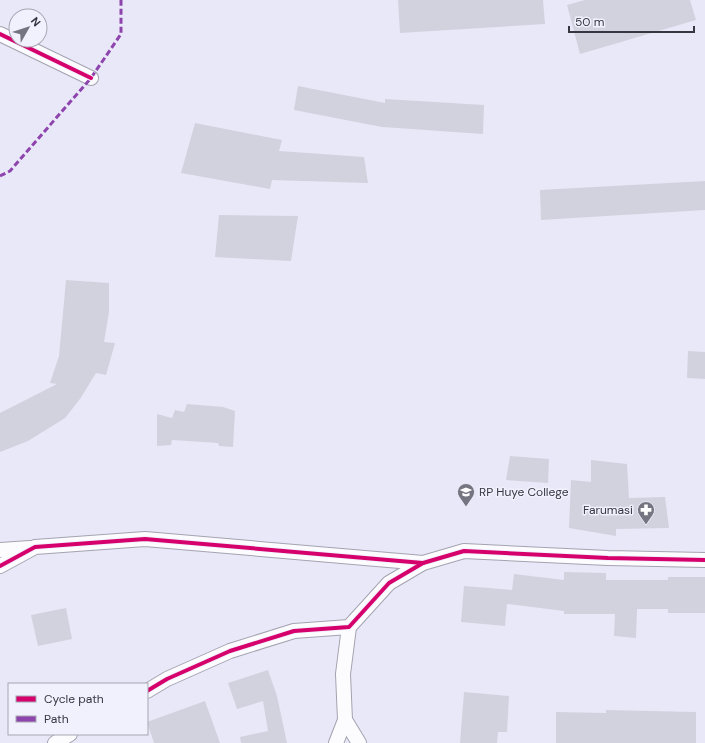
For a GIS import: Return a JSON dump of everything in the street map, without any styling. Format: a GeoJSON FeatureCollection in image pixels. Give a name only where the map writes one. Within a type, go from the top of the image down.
{"type":"FeatureCollection","features":[{"type":"Feature","properties":{"kind":"street"},"geometry":{"type":"LineString","coordinates":[[0,34],[91,78]]}},
{"type":"Feature","properties":{"kind":"street"},"geometry":{"type":"LineString","coordinates":[[0,550],[145,539],[423,563]]}},
{"type":"Feature","properties":{"kind":"street"},"geometry":{"type":"LineString","coordinates":[[0,566],[35,548]]}},
{"type":"Feature","properties":{"kind":"street"},"geometry":{"type":"LineString","coordinates":[[336,743],[345,720],[343,674],[350,627],[388,584],[423,563],[464,551],[608,558],[705,560]]}},
{"type":"Feature","properties":{"kind":"street"},"geometry":{"type":"LineString","coordinates":[[148,690],[167,679],[230,651],[294,631],[350,627]]}},
{"type":"Feature","properties":{"kind":"street"},"geometry":{"type":"LineString","coordinates":[[345,720],[359,743]]}},
{"type":"Feature","properties":{"kind":"street"},"geometry":{"type":"LineString","coordinates":[[55,743],[68,735]]}},
{"type":"Feature","properties":{"kind":"building"},"geometry":{"type":"Polygon","coordinates":[[[398,0],[543,0],[545,24],[400,33],[398,0]]]}},
{"type":"Feature","properties":{"kind":"building"},"geometry":{"type":"Polygon","coordinates":[[[585,0],[690,0],[696,20],[580,54],[567,5],[585,0]]]}},
{"type":"Feature","properties":{"kind":"building"},"geometry":{"type":"Polygon","coordinates":[[[298,86],[385,103],[385,99],[484,105],[483,134],[382,127],[294,110],[298,86]]]}},
{"type":"Feature","properties":{"kind":"building"},"geometry":{"type":"Polygon","coordinates":[[[195,123],[282,140],[279,151],[364,157],[368,183],[272,180],[270,189],[181,173],[195,123]]]}},
{"type":"Feature","properties":{"kind":"building"},"geometry":{"type":"Polygon","coordinates":[[[705,181],[705,210],[541,220],[540,190],[705,181]]]}},
{"type":"Feature","properties":{"kind":"building"},"geometry":{"type":"Polygon","coordinates":[[[219,215],[298,216],[291,261],[215,257],[219,215]]]}},
{"type":"Feature","properties":{"kind":"building"},"geometry":{"type":"Polygon","coordinates":[[[66,280],[109,283],[109,312],[104,342],[115,343],[106,375],[96,373],[80,399],[65,418],[28,441],[0,452],[0,413],[57,384],[50,383],[59,356],[66,280]]]}},
{"type":"Feature","properties":{"kind":"building"},"geometry":{"type":"Polygon","coordinates":[[[688,351],[705,352],[705,379],[687,378],[688,351]]]}},
{"type":"Feature","properties":{"kind":"building"},"geometry":{"type":"Polygon","coordinates":[[[187,404],[223,407],[235,411],[233,447],[219,446],[218,443],[172,440],[171,445],[157,446],[157,414],[172,418],[175,410],[184,412],[187,404]]]}},
{"type":"Feature","properties":{"kind":"building"},"geometry":{"type":"Polygon","coordinates":[[[510,456],[549,459],[548,483],[506,480],[510,456]]]}},
{"type":"Feature","properties":{"kind":"building"},"geometry":{"type":"Polygon","coordinates":[[[591,460],[627,464],[629,498],[665,497],[669,528],[616,529],[616,536],[569,528],[571,480],[591,482],[591,460]]]}},
{"type":"Feature","properties":{"kind":"building"},"geometry":{"type":"Polygon","coordinates":[[[564,572],[606,573],[606,580],[668,580],[668,577],[705,577],[705,613],[668,613],[668,609],[637,609],[636,638],[614,636],[615,614],[564,614],[564,611],[507,604],[505,626],[461,622],[464,586],[512,590],[514,574],[564,580],[564,572]]]}},
{"type":"Feature","properties":{"kind":"building"},"geometry":{"type":"Polygon","coordinates":[[[66,608],[72,639],[38,646],[31,615],[66,608]]]}},
{"type":"Feature","properties":{"kind":"building"},"geometry":{"type":"Polygon","coordinates":[[[268,670],[277,696],[287,743],[241,743],[240,737],[268,731],[263,701],[237,709],[228,683],[268,670]]]}},
{"type":"Feature","properties":{"kind":"building"},"geometry":{"type":"Polygon","coordinates":[[[464,692],[509,696],[507,732],[498,732],[497,743],[460,743],[464,692]]]}},
{"type":"Feature","properties":{"kind":"building"},"geometry":{"type":"Polygon","coordinates":[[[205,701],[220,743],[154,743],[148,722],[205,701]]]}},
{"type":"Feature","properties":{"kind":"building"},"geometry":{"type":"Polygon","coordinates":[[[606,710],[696,712],[696,743],[556,743],[556,712],[606,713],[606,710]]]}},
{"type":"Feature","properties":{"kind":"marked path"},"geometry":{"type":"LineString","coordinates":[[0,176],[10,171],[91,78],[121,34],[121,0]]}},
{"type":"Feature","properties":{"kind":"cycle path"},"geometry":{"type":"LineString","coordinates":[[0,34],[91,78]]}},
{"type":"Feature","properties":{"kind":"cycle path"},"geometry":{"type":"LineString","coordinates":[[0,566],[35,547],[145,539],[423,563]]}},
{"type":"Feature","properties":{"kind":"cycle path"},"geometry":{"type":"LineString","coordinates":[[148,690],[167,679],[230,651],[294,631],[349,627],[389,583],[423,563],[464,551],[608,558],[705,560]]}},
{"type":"Feature","properties":{"kind":"place","name":"RP Huye College"},"geometry":{"type":"Point","coordinates":[466,507]}},
{"type":"Feature","properties":{"kind":"place","name":"Farumasi"},"geometry":{"type":"Point","coordinates":[646,525]}}]}
